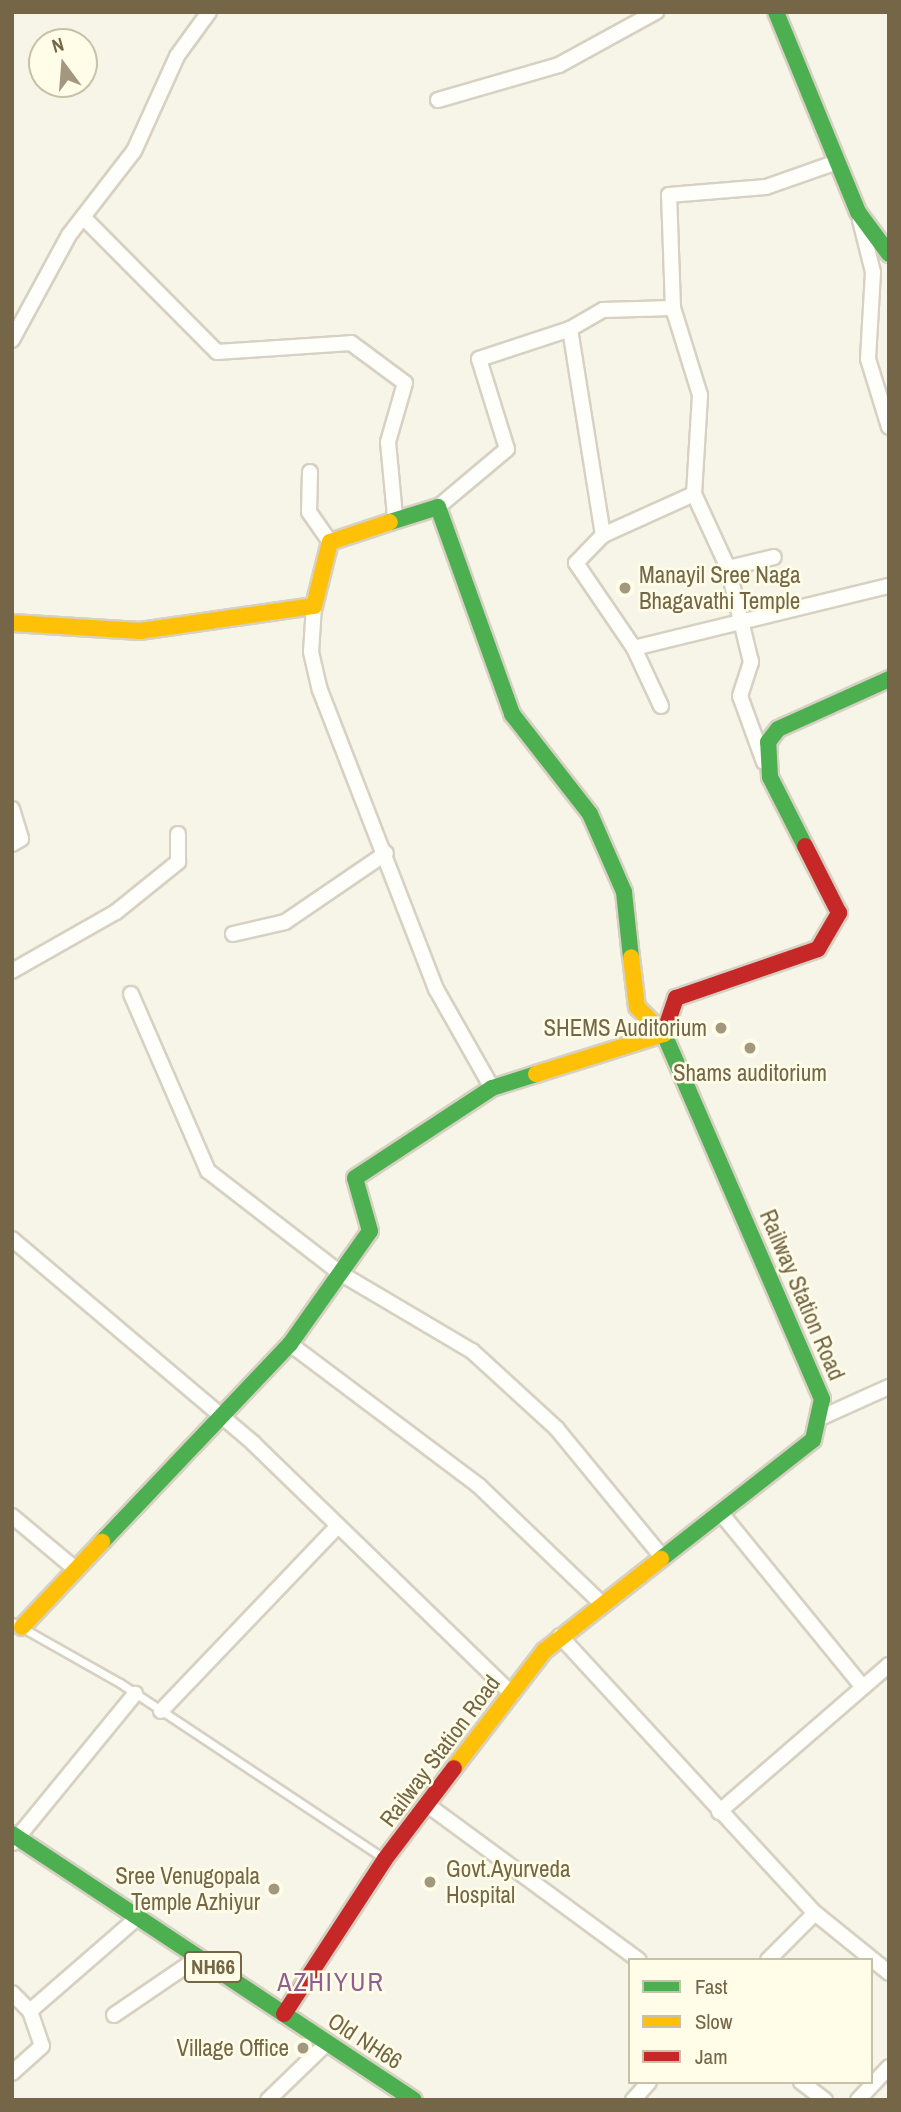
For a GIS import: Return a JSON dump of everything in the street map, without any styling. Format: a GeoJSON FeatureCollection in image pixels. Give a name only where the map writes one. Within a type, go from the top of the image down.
{"type":"FeatureCollection","features":[{"type":"Feature","properties":{"kind":"street"},"geometry":{"type":"LineString","coordinates":[[438,100],[559,65],[656,12]]}},
{"type":"Feature","properties":{"kind":"street"},"geometry":{"type":"LineString","coordinates":[[776,12],[858,212],[873,272],[868,359],[889,428]]}},
{"type":"Feature","properties":{"kind":"street"},"geometry":{"type":"LineString","coordinates":[[12,340],[83,217],[134,151],[177,55],[204,14]]}},
{"type":"Feature","properties":{"kind":"street"},"geometry":{"type":"LineString","coordinates":[[664,1034],[676,998],[818,949],[839,913],[770,777],[740,696],[751,663],[743,622],[728,568],[694,494],[700,395],[673,308],[669,195],[766,187],[837,162]]}},
{"type":"Feature","properties":{"kind":"street"},"geometry":{"type":"LineString","coordinates":[[858,212],[889,254]]}},
{"type":"Feature","properties":{"kind":"street"},"geometry":{"type":"LineString","coordinates":[[83,217],[217,352],[351,343],[405,383],[388,442],[395,516]]}},
{"type":"Feature","properties":{"kind":"street"},"geometry":{"type":"LineString","coordinates":[[330,542],[395,516],[438,507],[507,449],[479,359],[570,329],[603,310],[673,308]]}},
{"type":"Feature","properties":{"kind":"street"},"geometry":{"type":"LineString","coordinates":[[570,329],[603,535]]}},
{"type":"Feature","properties":{"kind":"street"},"geometry":{"type":"LineString","coordinates":[[310,472],[309,512],[330,542],[314,606],[311,652],[320,690],[386,853],[436,989],[492,1087]]}},
{"type":"Feature","properties":{"kind":"street"},"geometry":{"type":"LineString","coordinates":[[661,706],[634,648],[576,563],[603,535],[694,494]]}},
{"type":"Feature","properties":{"kind":"street"},"geometry":{"type":"LineString","coordinates":[[438,507],[512,714],[590,814],[624,892],[637,1007],[664,1034]]}},
{"type":"Feature","properties":{"kind":"street"},"geometry":{"type":"LineString","coordinates":[[728,568],[774,557]]}},
{"type":"Feature","properties":{"kind":"street"},"geometry":{"type":"LineString","coordinates":[[634,648],[889,586]]}},
{"type":"Feature","properties":{"kind":"street"},"geometry":{"type":"LineString","coordinates":[[12,623],[140,631],[314,606]]}},
{"type":"Feature","properties":{"kind":"street"},"geometry":{"type":"LineString","coordinates":[[770,777],[768,742],[778,729],[889,679]]}},
{"type":"Feature","properties":{"kind":"street"},"geometry":{"type":"LineString","coordinates":[[12,809],[21,839],[12,844]]}},
{"type":"Feature","properties":{"kind":"street"},"geometry":{"type":"LineString","coordinates":[[12,971],[116,912],[178,862],[178,834]]}},
{"type":"Feature","properties":{"kind":"street"},"geometry":{"type":"LineString","coordinates":[[233,934],[285,922],[386,853]]}},
{"type":"Feature","properties":{"kind":"street"},"geometry":{"type":"LineString","coordinates":[[131,994],[208,1171],[340,1273],[472,1352],[557,1429],[662,1557]]}},
{"type":"Feature","properties":{"kind":"street"},"geometry":{"type":"LineString","coordinates":[[17,1624],[290,1344],[370,1231],[355,1178],[492,1087],[664,1034]]}},
{"type":"Feature","properties":{"kind":"street","name":"Railway Station Road"},"geometry":{"type":"LineString","coordinates":[[284,2014],[385,1859],[429,1806],[512,1693],[561,1636],[813,1440],[820,1418],[822,1399],[664,1034]]}},
{"type":"Feature","properties":{"kind":"street"},"geometry":{"type":"LineString","coordinates":[[12,1239],[219,1415],[512,1693]]}},
{"type":"Feature","properties":{"kind":"street"},"geometry":{"type":"LineString","coordinates":[[290,1344],[479,1486],[601,1603]]}},
{"type":"Feature","properties":{"kind":"street"},"geometry":{"type":"LineString","coordinates":[[820,1418],[889,1387]]}},
{"type":"Feature","properties":{"kind":"street"},"geometry":{"type":"LineString","coordinates":[[720,1512],[862,1686]]}},
{"type":"Feature","properties":{"kind":"street"},"geometry":{"type":"LineString","coordinates":[[12,1516],[73,1567]]}},
{"type":"Feature","properties":{"kind":"street"},"geometry":{"type":"LineString","coordinates":[[161,1711],[338,1526]]}},
{"type":"Feature","properties":{"kind":"street"},"geometry":{"type":"LineString","coordinates":[[561,1636],[719,1812],[815,1913],[870,1958]]}},
{"type":"Feature","properties":{"kind":"street"},"geometry":{"type":"LineString","coordinates":[[719,1812],[889,1665]]}},
{"type":"Feature","properties":{"kind":"street"},"geometry":{"type":"LineString","coordinates":[[14,1838],[135,1694]]}},
{"type":"Feature","properties":{"kind":"street"},"geometry":{"type":"LineString","coordinates":[[429,1806],[636,1958]]}},
{"type":"Feature","properties":{"kind":"street","name":"Old NH66"},"geometry":{"type":"LineString","coordinates":[[14,1838],[414,2100]]}},
{"type":"Feature","properties":{"kind":"street"},"geometry":{"type":"LineString","coordinates":[[770,1958],[815,1913]]}},
{"type":"Feature","properties":{"kind":"street"},"geometry":{"type":"LineString","coordinates":[[30,2011],[138,1917]]}},
{"type":"Feature","properties":{"kind":"street"},"geometry":{"type":"LineString","coordinates":[[114,2015],[199,1957]]}},
{"type":"Feature","properties":{"kind":"street"},"geometry":{"type":"LineString","coordinates":[[873,1960],[889,1973]]}},
{"type":"Feature","properties":{"kind":"street"},"geometry":{"type":"LineString","coordinates":[[12,1993],[30,2011],[42,2046],[12,2073]]}},
{"type":"Feature","properties":{"kind":"street"},"geometry":{"type":"LineString","coordinates":[[268,2100],[327,2043]]}},
{"type":"Feature","properties":{"kind":"street"},"geometry":{"type":"LineString","coordinates":[[858,2100],[889,2067]]}},
{"type":"Feature","properties":{"kind":"street"},"geometry":{"type":"LineString","coordinates":[[632,2100],[647,2084]]}},
{"type":"Feature","properties":{"kind":"street"},"geometry":{"type":"LineString","coordinates":[[804,2084],[825,2100]]}},
{"type":"Feature","properties":{"kind":"lane"},"geometry":{"type":"LineString","coordinates":[[17,1624],[135,1694],[385,1859]]}},
{"type":"Feature","properties":{"kind":"traffic: fast"},"geometry":{"type":"LineString","coordinates":[[776,12],[858,212],[889,254]]}},
{"type":"Feature","properties":{"kind":"traffic: fast"},"geometry":{"type":"LineString","coordinates":[[390,522],[438,507],[512,714],[590,814],[624,892],[631,957]]}},
{"type":"Feature","properties":{"kind":"traffic: fast"},"geometry":{"type":"LineString","coordinates":[[805,846],[770,777],[768,742],[778,729],[889,679]]}},
{"type":"Feature","properties":{"kind":"traffic: fast"},"geometry":{"type":"LineString","coordinates":[[661,1559],[813,1440],[822,1399],[664,1034],[666,1027]]}},
{"type":"Feature","properties":{"kind":"traffic: fast"},"geometry":{"type":"LineString","coordinates":[[102,1542],[290,1344],[370,1231],[355,1178],[492,1088],[536,1074]]}},
{"type":"Feature","properties":{"kind":"traffic: fast"},"geometry":{"type":"LineString","coordinates":[[12,1834],[414,2100]]}},
{"type":"Feature","properties":{"kind":"traffic: slow"},"geometry":{"type":"LineString","coordinates":[[12,623],[140,631],[314,606],[330,542],[390,522]]}},
{"type":"Feature","properties":{"kind":"traffic: slow"},"geometry":{"type":"LineString","coordinates":[[536,1074],[664,1034],[637,1007],[631,957]]}},
{"type":"Feature","properties":{"kind":"traffic: slow"},"geometry":{"type":"LineString","coordinates":[[22,1627],[102,1542]]}},
{"type":"Feature","properties":{"kind":"traffic: slow"},"geometry":{"type":"LineString","coordinates":[[454,1768],[544,1651],[661,1559]]}},
{"type":"Feature","properties":{"kind":"traffic: jam"},"geometry":{"type":"LineString","coordinates":[[666,1027],[676,998],[818,949],[839,913],[805,846]]}},
{"type":"Feature","properties":{"kind":"traffic: jam"},"geometry":{"type":"LineString","coordinates":[[284,2014],[385,1859],[454,1768]]}},
{"type":"Feature","properties":{"kind":"place","name":"Manayil Sree Naga Bhagavathi Temple"},"geometry":{"type":"Point","coordinates":[625,588]}},
{"type":"Feature","properties":{"kind":"place","name":"SHEMS Auditorium"},"geometry":{"type":"Point","coordinates":[721,1028]}},
{"type":"Feature","properties":{"kind":"place","name":"Shams auditorium"},"geometry":{"type":"Point","coordinates":[750,1048]}},
{"type":"Feature","properties":{"kind":"place","name":"Govt.Ayurveda Hospital"},"geometry":{"type":"Point","coordinates":[430,1882]}},
{"type":"Feature","properties":{"kind":"place","name":"Sree Venugopala Temple Azhiyur"},"geometry":{"type":"Point","coordinates":[274,1889]}},
{"type":"Feature","properties":{"kind":"place","name":"Village Office"},"geometry":{"type":"Point","coordinates":[303,2048]}},
{"type":"Feature","properties":{"kind":"district","name":"AZHIYUR"},"geometry":{"type":"Point","coordinates":[331,1982]}}]}
